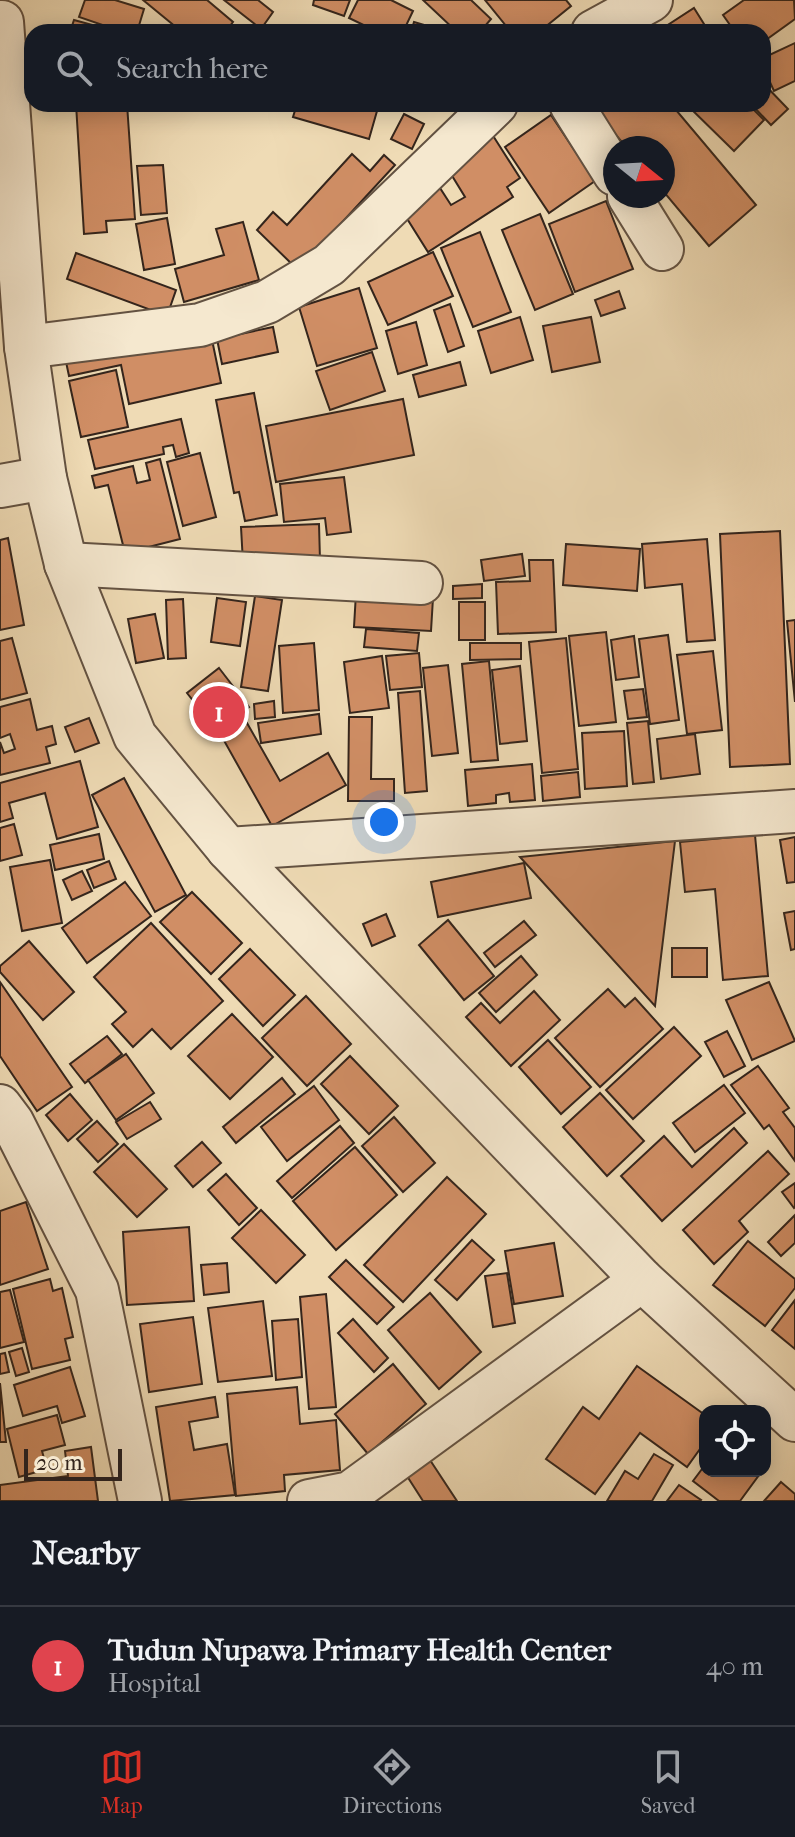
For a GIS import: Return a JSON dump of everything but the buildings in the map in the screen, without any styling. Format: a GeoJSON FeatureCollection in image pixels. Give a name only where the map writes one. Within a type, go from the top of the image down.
{"type":"FeatureCollection","features":[{"type":"Feature","properties":{"kind":"street"},"geometry":{"type":"LineString","coordinates":[[608,24],[651,0]]}},
{"type":"Feature","properties":{"kind":"street"},"geometry":{"type":"LineString","coordinates":[[9,15],[26,347],[45,478],[66,564],[135,736],[228,849],[642,1280],[795,1420]]}},
{"type":"Feature","properties":{"kind":"street"},"geometry":{"type":"LineString","coordinates":[[26,347],[200,325],[267,302],[329,265],[488,112]]}},
{"type":"Feature","properties":{"kind":"street"},"geometry":{"type":"LineString","coordinates":[[576,112],[603,155]]}},
{"type":"Feature","properties":{"kind":"street"},"geometry":{"type":"LineString","coordinates":[[636,208],[662,249]]}},
{"type":"Feature","properties":{"kind":"street"},"geometry":{"type":"LineString","coordinates":[[0,486],[45,478]]}},
{"type":"Feature","properties":{"kind":"street"},"geometry":{"type":"LineString","coordinates":[[66,564],[421,583]]}},
{"type":"Feature","properties":{"kind":"street"},"geometry":{"type":"LineString","coordinates":[[228,849],[795,811]]}},
{"type":"Feature","properties":{"kind":"street"},"geometry":{"type":"LineString","coordinates":[[0,1106],[12,1122],[97,1290],[140,1501]]}},
{"type":"Feature","properties":{"kind":"street"},"geometry":{"type":"LineString","coordinates":[[309,1501],[350,1493],[642,1280]]}},
{"type":"Feature","properties":{"kind":"place","name":"Tudun Nupawa Primary Health Center"},"geometry":{"type":"Point","coordinates":[219,712]}}]}
